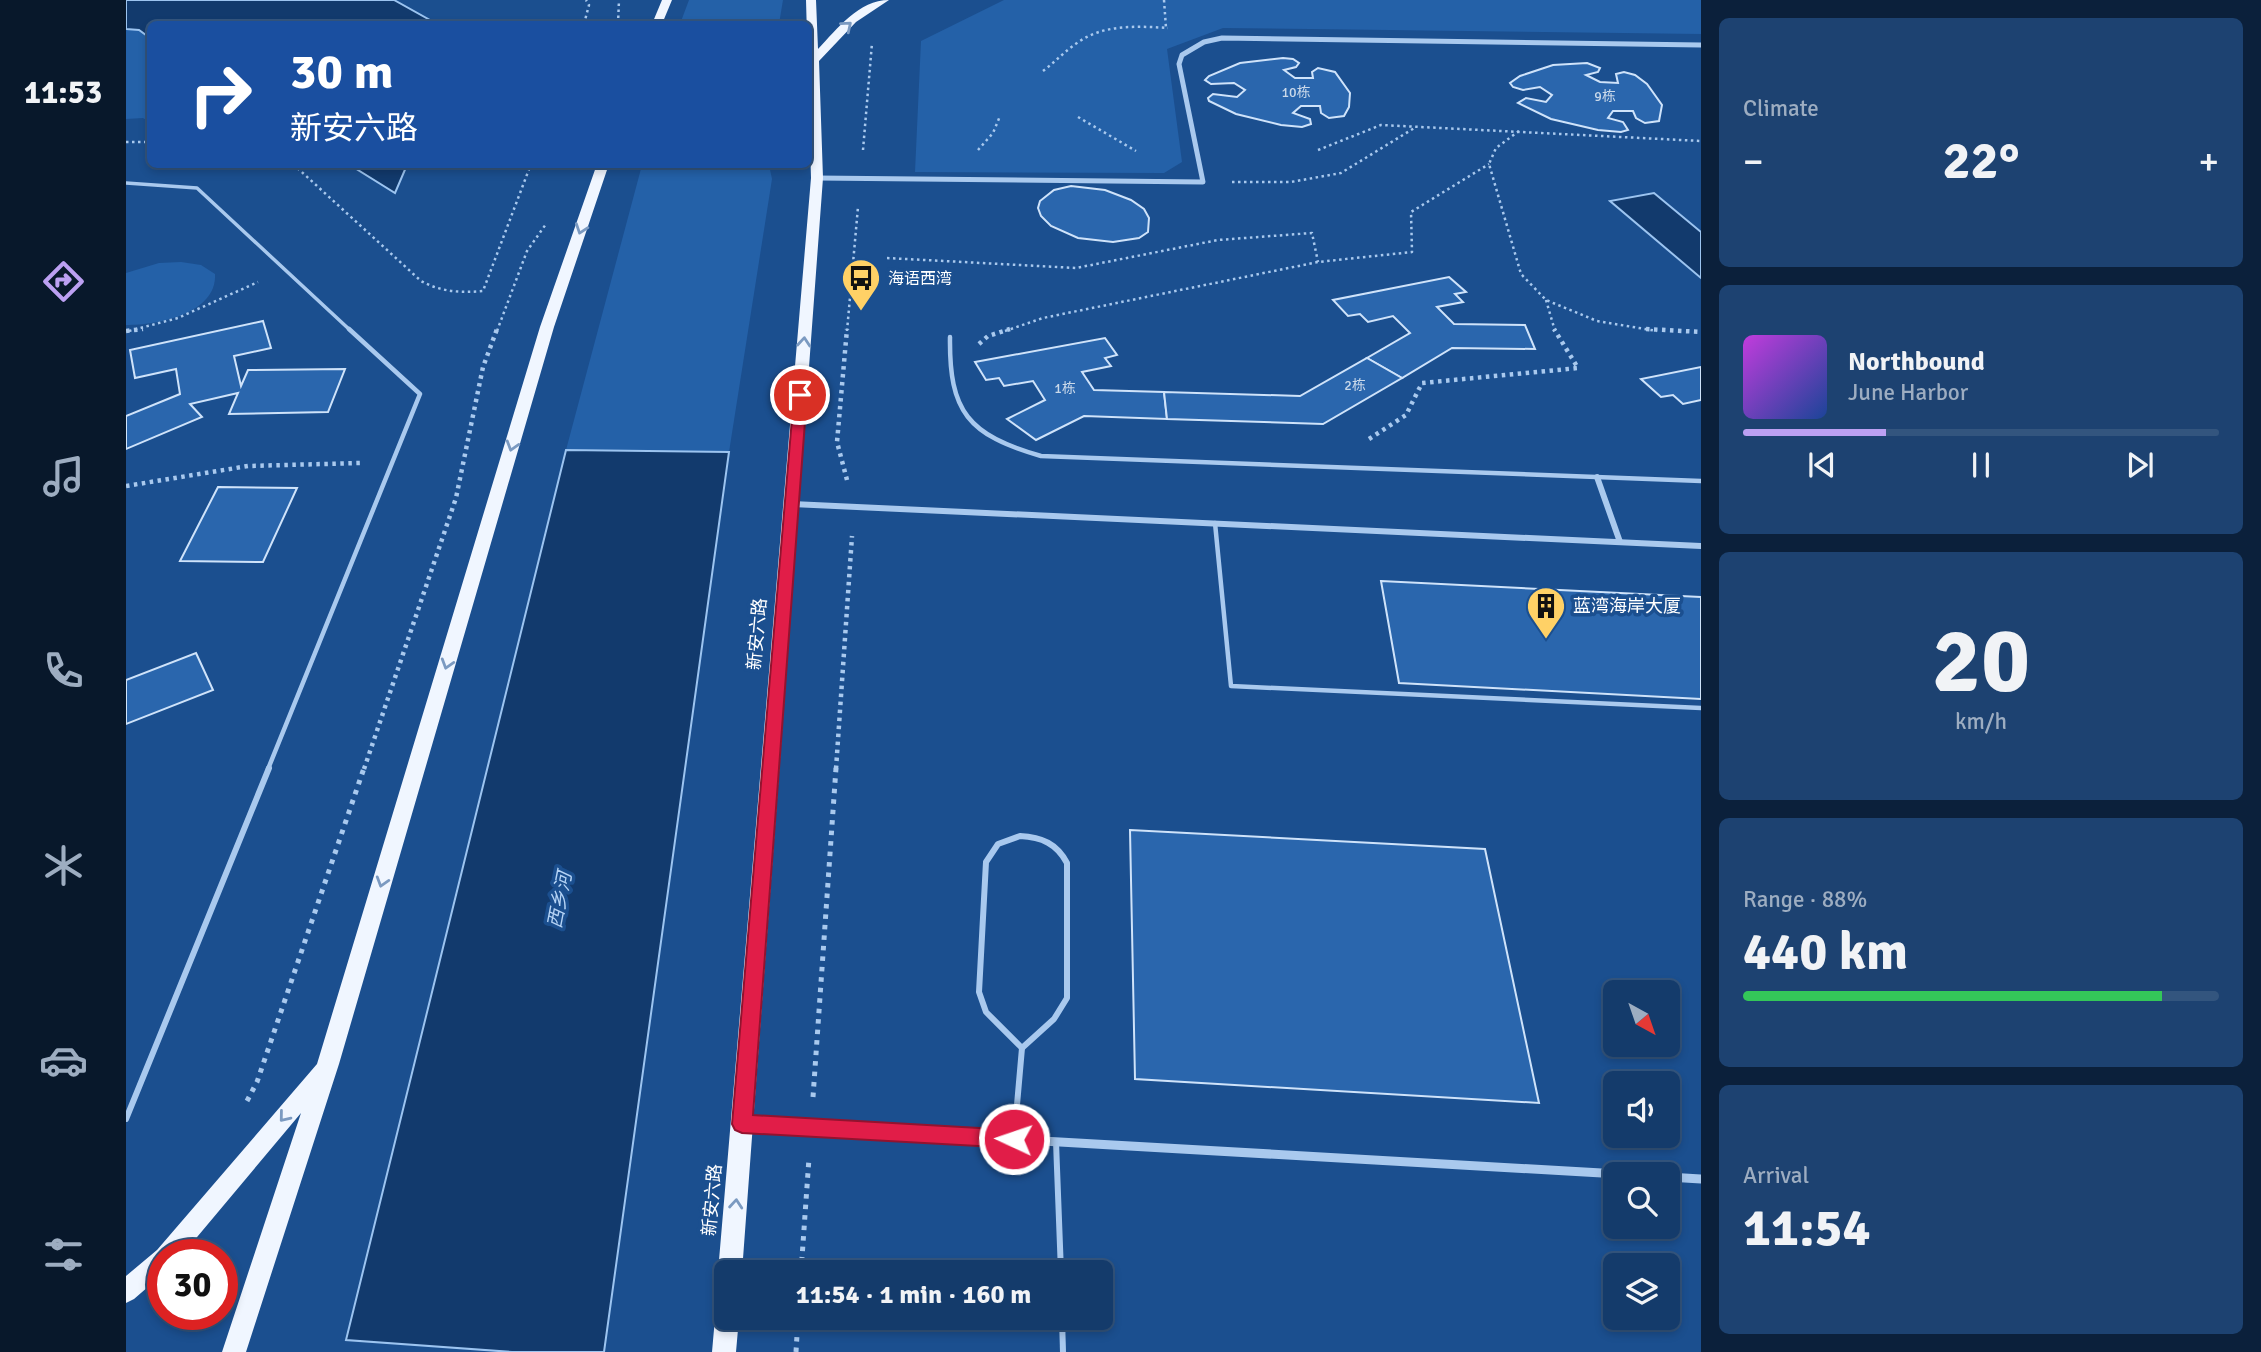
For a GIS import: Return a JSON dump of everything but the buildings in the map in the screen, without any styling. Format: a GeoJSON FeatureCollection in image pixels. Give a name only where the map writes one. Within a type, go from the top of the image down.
{"type":"FeatureCollection","features":[{"type":"Feature","properties":{"kind":"main road"},"geometry":{"type":"LineString","coordinates":[[658,21],[667,0]]}},
{"type":"Feature","properties":{"kind":"main road","name":"新安六路"},"geometry":{"type":"LineString","coordinates":[[731,1260],[817,178],[811,0]]}},
{"type":"Feature","properties":{"kind":"main road"},"geometry":{"type":"LineString","coordinates":[[815,59],[852,20],[884,0]]}},
{"type":"Feature","properties":{"kind":"main road"},"geometry":{"type":"LineString","coordinates":[[234,1352],[328,1064],[547,327],[602,168]]}},
{"type":"Feature","properties":{"kind":"main road"},"geometry":{"type":"LineString","coordinates":[[181,1239],[328,1064]]}},
{"type":"Feature","properties":{"kind":"main road"},"geometry":{"type":"LineString","coordinates":[[126,1291],[147,1273]]}},
{"type":"Feature","properties":{"kind":"main road"},"geometry":{"type":"LineString","coordinates":[[724,1352],[726,1330]]}},
{"type":"Feature","properties":{"kind":"street"},"geometry":{"type":"LineString","coordinates":[[817,178],[1203,182],[1179,64],[1182,55],[1222,38],[1701,45]]}},
{"type":"Feature","properties":{"kind":"street"},"geometry":{"type":"LineString","coordinates":[[1597,477],[1620,542]]}},
{"type":"Feature","properties":{"kind":"street"},"geometry":{"type":"LineString","coordinates":[[792,504],[1701,546]]}},
{"type":"Feature","properties":{"kind":"street"},"geometry":{"type":"LineString","coordinates":[[742,1124],[1603,1173]]}},
{"type":"Feature","properties":{"kind":"street"},"geometry":{"type":"LineString","coordinates":[[1680,1178],[1701,1179]]}},
{"type":"Feature","properties":{"kind":"lane"},"geometry":{"type":"LineString","coordinates":[[126,183],[197,188],[420,394],[126,1119]]}},
{"type":"Feature","properties":{"kind":"lane"},"geometry":{"type":"LineString","coordinates":[[950,337],[950,376],[955,398],[969,419],[983,432],[1011,449],[1041,456],[1701,481]]}},
{"type":"Feature","properties":{"kind":"lane"},"geometry":{"type":"LineString","coordinates":[[1215,523],[1231,686],[1701,708]]}},
{"type":"Feature","properties":{"kind":"lane"},"geometry":{"type":"LineString","coordinates":[[1014,1139],[1022,1048],[1053,1023],[1063,1010],[1067,998],[1067,863],[1055,845],[1032,836],[1007,839],[990,852],[986,862],[979,992],[986,1012],[1022,1048]]}},
{"type":"Feature","properties":{"kind":"lane"},"geometry":{"type":"LineString","coordinates":[[1056,1142],[1061,1260]]}},
{"type":"Feature","properties":{"kind":"lane"},"geometry":{"type":"LineString","coordinates":[[1062,1330],[1063,1352]]}},
{"type":"Feature","properties":{"kind":"path"},"geometry":{"type":"LineString","coordinates":[[585,21],[589,5],[586,0]]}},
{"type":"Feature","properties":{"kind":"path"},"geometry":{"type":"LineString","coordinates":[[618,21],[619,0]]}},
{"type":"Feature","properties":{"kind":"path"},"geometry":{"type":"LineString","coordinates":[[1164,0],[1166,28]]}},
{"type":"Feature","properties":{"kind":"path"},"geometry":{"type":"LineString","coordinates":[[1043,71],[1081,40],[1100,32],[1130,27],[1166,28],[1222,38]]}},
{"type":"Feature","properties":{"kind":"path"},"geometry":{"type":"LineString","coordinates":[[802,1260],[854,507],[837,442],[873,34]]}},
{"type":"Feature","properties":{"kind":"path"},"geometry":{"type":"LineString","coordinates":[[1318,150],[1381,125],[1701,141]]}},
{"type":"Feature","properties":{"kind":"path"},"geometry":{"type":"LineString","coordinates":[[1203,182],[1291,182],[1341,173],[1417,127]]}},
{"type":"Feature","properties":{"kind":"path"},"geometry":{"type":"LineString","coordinates":[[974,349],[988,335],[1043,318],[1318,262],[1412,252],[1411,212],[1489,164],[1496,148],[1519,131]]}},
{"type":"Feature","properties":{"kind":"path"},"geometry":{"type":"LineString","coordinates":[[126,142],[147,142]]}},
{"type":"Feature","properties":{"kind":"path"},"geometry":{"type":"LineString","coordinates":[[1489,164],[1521,274],[1546,300],[1597,321],[1666,332],[1701,332]]}},
{"type":"Feature","properties":{"kind":"path"},"geometry":{"type":"LineString","coordinates":[[297,168],[421,281],[431,288],[448,292],[483,292],[530,168]]}},
{"type":"Feature","properties":{"kind":"path"},"geometry":{"type":"LineString","coordinates":[[245,1106],[257,1082],[456,498],[483,367],[527,251],[550,218]]}},
{"type":"Feature","properties":{"kind":"path"},"geometry":{"type":"LineString","coordinates":[[887,258],[1076,268],[1219,240],[1312,233],[1318,262]]}},
{"type":"Feature","properties":{"kind":"path"},"geometry":{"type":"LineString","coordinates":[[126,331],[173,321],[202,309],[225,294],[286,272]]}},
{"type":"Feature","properties":{"kind":"path"},"geometry":{"type":"LineString","coordinates":[[1360,445],[1406,415],[1422,383],[1578,368],[1555,332],[1546,300]]}},
{"type":"Feature","properties":{"kind":"path"},"geometry":{"type":"LineString","coordinates":[[126,486],[248,466],[297,463],[393,464]]}},
{"type":"Feature","properties":{"kind":"path"},"geometry":{"type":"LineString","coordinates":[[796,1352],[797,1330]]}},
{"type":"Feature","properties":{"kind":"shaded area"},"geometry":{"type":"Polygon","coordinates":[[[689,0],[783,0],[780,21],[681,21],[689,0]]]}},
{"type":"Feature","properties":{"kind":"shaded area"},"geometry":{"type":"Polygon","coordinates":[[[1004,0],[1701,0],[1701,34],[1223,28],[1167,49],[1182,162],[1164,173],[915,172],[921,41],[1004,0]]]}},
{"type":"Feature","properties":{"kind":"shaded area"},"geometry":{"type":"Polygon","coordinates":[[[126,29],[139,30],[147,36],[147,120],[126,119],[126,29]]]}},
{"type":"Feature","properties":{"kind":"shaded area"},"geometry":{"type":"Polygon","coordinates":[[[641,168],[770,168],[772,179],[729,452],[566,450],[641,168]]]}},
{"type":"Feature","properties":{"kind":"shaded area"},"geometry":{"type":"Polygon","coordinates":[[[159,263],[201,265],[215,274],[213,288],[206,299],[196,308],[168,319],[126,325],[126,273],[159,263]]]}},
{"type":"Feature","properties":{"kind":"water"},"geometry":{"type":"Polygon","coordinates":[[[126,0],[394,0],[432,21],[147,21],[147,36],[139,30],[126,29],[126,0]]]}},
{"type":"Feature","properties":{"kind":"water"},"geometry":{"type":"Polygon","coordinates":[[[355,168],[406,168],[395,193],[355,168]]]}},
{"type":"Feature","properties":{"kind":"water"},"geometry":{"type":"Polygon","coordinates":[[[1654,193],[1701,232],[1701,278],[1610,201],[1654,193]]]}},
{"type":"Feature","properties":{"kind":"water","name":"西乡河"},"geometry":{"type":"Polygon","coordinates":[[[566,450],[729,452],[604,1352],[512,1352],[346,1340],[566,450]]]}},
{"type":"Feature","properties":{"kind":"place","name":"海语西湾"},"geometry":{"type":"Point","coordinates":[861,312]}},
{"type":"Feature","properties":{"kind":"place","name":"蓝湾海岸大厦"},"geometry":{"type":"Point","coordinates":[1546,640]}},
{"type":"Feature","properties":{"kind":"route"},"geometry":{"type":"LineString","coordinates":[[800,395],[742,1124],[1014,1139]]}}]}
